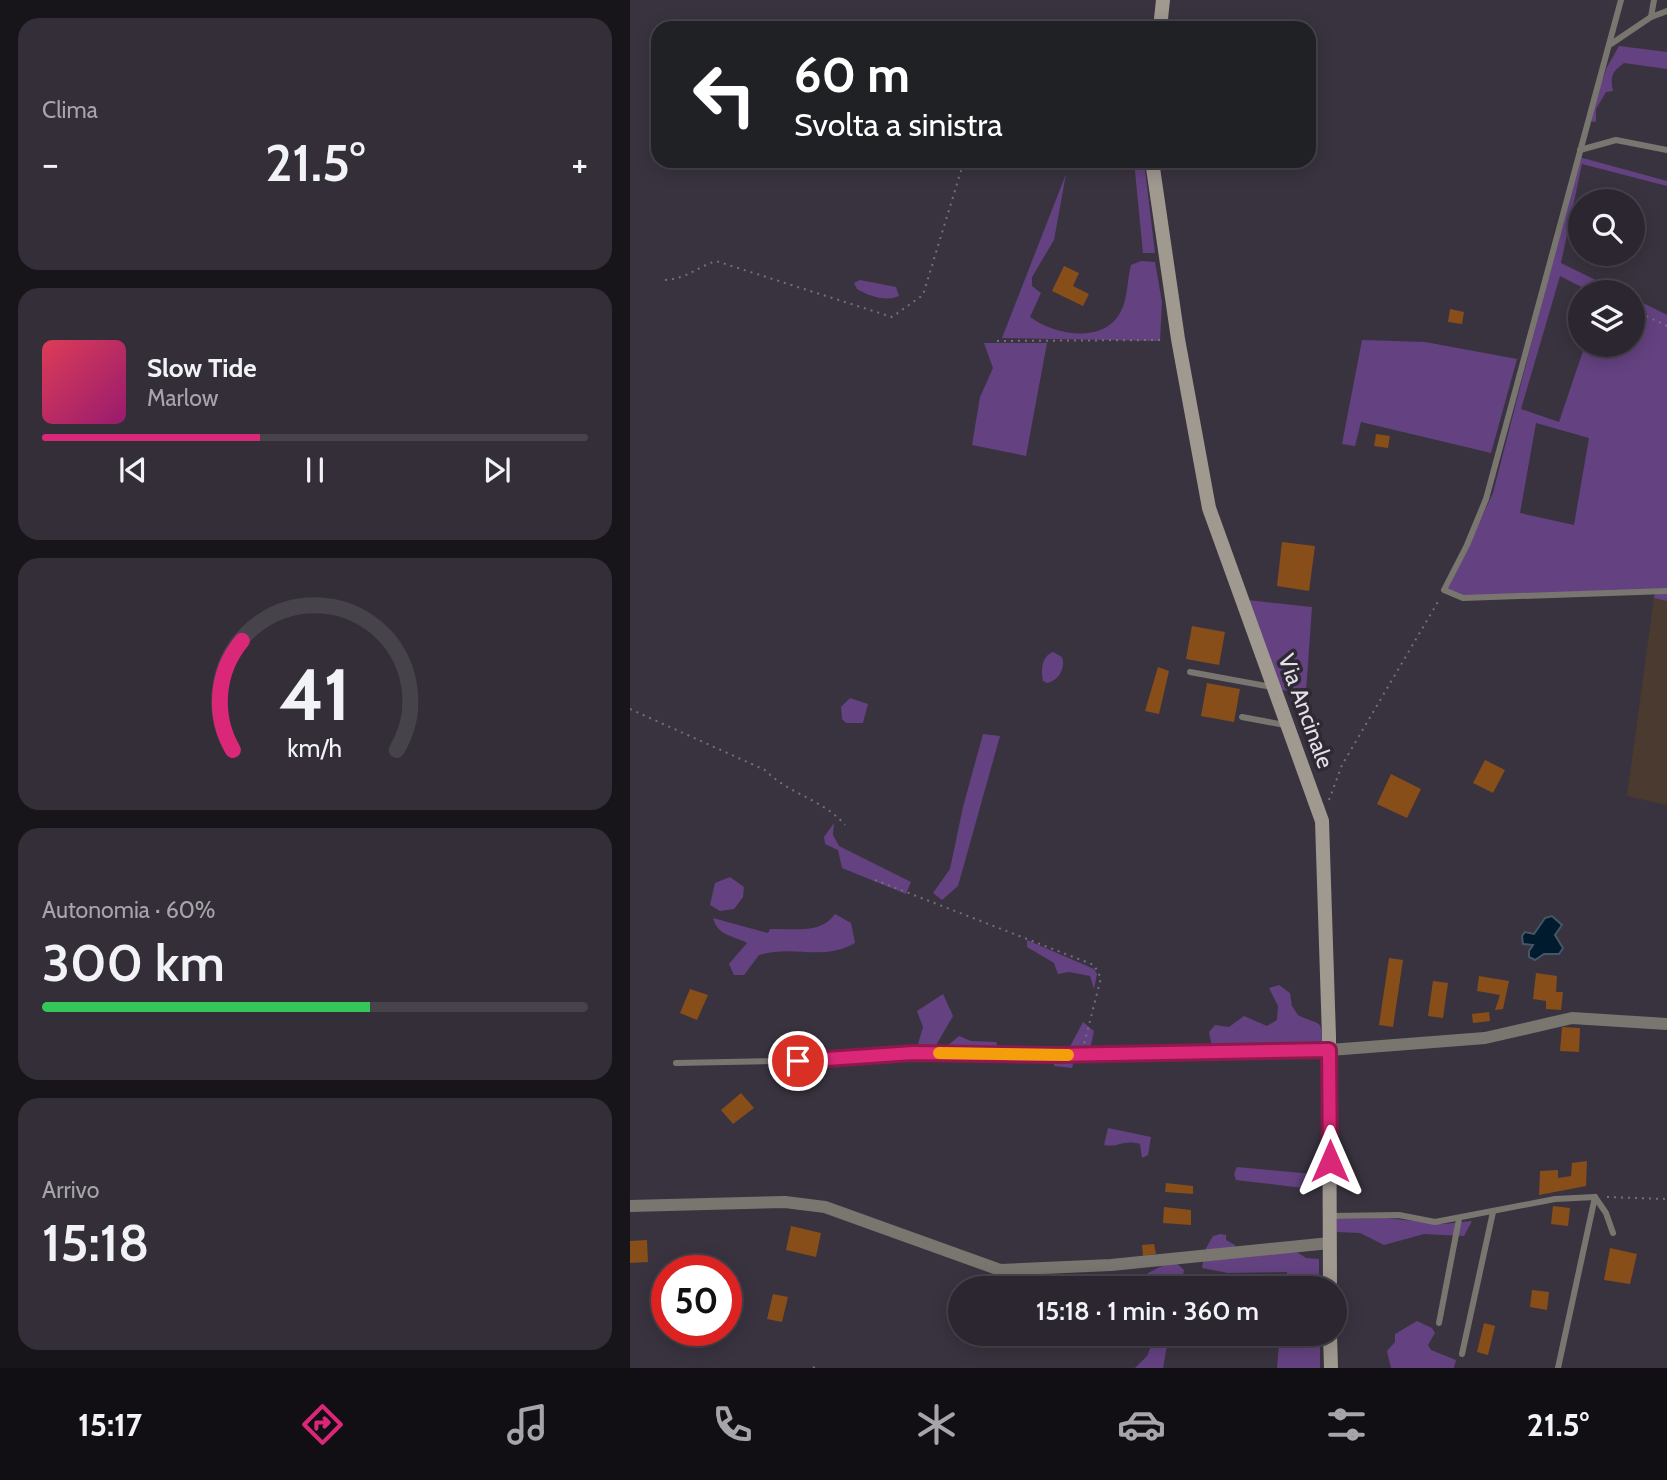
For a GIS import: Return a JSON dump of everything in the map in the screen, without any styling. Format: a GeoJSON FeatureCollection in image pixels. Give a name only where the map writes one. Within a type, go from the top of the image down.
{"type":"FeatureCollection","features":[{"type":"Feature","properties":{"kind":"main road"},"geometry":{"type":"LineString","coordinates":[[1161,21],[1163,0]]}},
{"type":"Feature","properties":{"kind":"main road","name":"Via Ancinale"},"geometry":{"type":"LineString","coordinates":[[1152,168],[1178,339],[1209,508],[1322,821],[1329,1050],[1330,1276]]}},
{"type":"Feature","properties":{"kind":"main road"},"geometry":{"type":"LineString","coordinates":[[1330,1346],[1331,1368]]}},
{"type":"Feature","properties":{"kind":"street"},"geometry":{"type":"LineString","coordinates":[[1329,1050],[1485,1038],[1572,1018],[1667,1024]]}},
{"type":"Feature","properties":{"kind":"street"},"geometry":{"type":"LineString","coordinates":[[630,1206],[785,1202],[825,1207],[1000,1270],[1111,1265],[1330,1243]]}},
{"type":"Feature","properties":{"kind":"lane"},"geometry":{"type":"LineString","coordinates":[[1621,0],[1611,44],[1590,106],[1486,499],[1444,590],[1463,598],[1667,592]]}},
{"type":"Feature","properties":{"kind":"lane"},"geometry":{"type":"LineString","coordinates":[[1651,17],[1654,0]]}},
{"type":"Feature","properties":{"kind":"lane"},"geometry":{"type":"LineString","coordinates":[[1611,44],[1651,17],[1667,11]]}},
{"type":"Feature","properties":{"kind":"lane"},"geometry":{"type":"LineString","coordinates":[[1580,150],[1616,139],[1667,150]]}},
{"type":"Feature","properties":{"kind":"lane"},"geometry":{"type":"LineString","coordinates":[[1191,671],[1273,687]]}},
{"type":"Feature","properties":{"kind":"lane"},"geometry":{"type":"LineString","coordinates":[[1242,717],[1287,725]]}},
{"type":"Feature","properties":{"kind":"lane"},"geometry":{"type":"LineString","coordinates":[[676,1063],[818,1060],[913,1053],[1080,1055],[1329,1050]]}},
{"type":"Feature","properties":{"kind":"lane"},"geometry":{"type":"LineString","coordinates":[[1330,1216],[1399,1216],[1435,1222],[1555,1199],[1595,1197]]}},
{"type":"Feature","properties":{"kind":"lane"},"geometry":{"type":"LineString","coordinates":[[1595,1197],[1606,1213],[1613,1233]]}},
{"type":"Feature","properties":{"kind":"lane"},"geometry":{"type":"LineString","coordinates":[[1558,1368],[1595,1197]]}},
{"type":"Feature","properties":{"kind":"lane"},"geometry":{"type":"LineString","coordinates":[[1462,1354],[1493,1213]]}},
{"type":"Feature","properties":{"kind":"lane"},"geometry":{"type":"LineString","coordinates":[[1439,1323],[1459,1219]]}},
{"type":"Feature","properties":{"kind":"path"},"geometry":{"type":"LineString","coordinates":[[665,280],[685,279],[702,266],[716,261],[892,317],[923,295],[962,168]]}},
{"type":"Feature","properties":{"kind":"path"},"geometry":{"type":"LineString","coordinates":[[1645,315],[1667,326]]}},
{"type":"Feature","properties":{"kind":"path"},"geometry":{"type":"LineString","coordinates":[[997,341],[1178,339]]}},
{"type":"Feature","properties":{"kind":"path"},"geometry":{"type":"LineString","coordinates":[[1322,821],[1342,765],[1444,590]]}},
{"type":"Feature","properties":{"kind":"path"},"geometry":{"type":"LineString","coordinates":[[630,709],[765,770],[774,779],[826,806],[845,825]]}},
{"type":"Feature","properties":{"kind":"path"},"geometry":{"type":"LineString","coordinates":[[875,880],[1094,965],[1101,978],[1080,1055]]}},
{"type":"Feature","properties":{"kind":"path"},"geometry":{"type":"LineString","coordinates":[[1595,1197],[1667,1199]]}},
{"type":"Feature","properties":{"kind":"shaded area"},"geometry":{"type":"Polygon","coordinates":[[[1619,46],[1667,52],[1667,69],[1624,63],[1613,75],[1613,91],[1606,92],[1596,109],[1596,122],[1588,121],[1607,67],[1619,46]]]}},
{"type":"Feature","properties":{"kind":"shaded area"},"geometry":{"type":"Polygon","coordinates":[[[1579,157],[1667,181],[1667,186],[1582,164],[1577,189],[1571,189],[1579,157]]]}},
{"type":"Feature","properties":{"kind":"shaded area"},"geometry":{"type":"Polygon","coordinates":[[[1135,168],[1145,168],[1155,253],[1143,253],[1135,168]]]}},
{"type":"Feature","properties":{"kind":"shaded area"},"geometry":{"type":"Polygon","coordinates":[[[1066,174],[1054,240],[1032,277],[1032,286],[1041,293],[1030,317],[1064,332],[1090,333],[1102,330],[1112,323],[1123,308],[1131,265],[1141,261],[1155,262],[1162,302],[1160,341],[1002,338],[1066,174]]]}},
{"type":"Feature","properties":{"kind":"shaded area"},"geometry":{"type":"Polygon","coordinates":[[[1568,200],[1568,230],[1561,263],[1596,280],[1568,280],[1560,276],[1521,409],[1559,422],[1581,357],[1645,357],[1645,304],[1667,315],[1667,601],[1654,598],[1655,592],[1463,597],[1447,591],[1493,493],[1568,200]],[[1536,423],[1520,513],[1574,525],[1589,438],[1536,423]]]}},
{"type":"Feature","properties":{"kind":"shaded area"},"geometry":{"type":"Polygon","coordinates":[[[860,280],[896,287],[899,296],[883,298],[867,294],[857,289],[854,283],[860,280]]]}},
{"type":"Feature","properties":{"kind":"shaded area"},"geometry":{"type":"Polygon","coordinates":[[[1362,340],[1425,342],[1517,359],[1491,453],[1361,422],[1355,446],[1342,444],[1362,340]]]}},
{"type":"Feature","properties":{"kind":"shaded area"},"geometry":{"type":"Polygon","coordinates":[[[984,343],[1047,343],[1026,456],[972,445],[980,397],[993,368],[984,343]]]}},
{"type":"Feature","properties":{"kind":"shaded area"},"geometry":{"type":"Polygon","coordinates":[[[1654,598],[1667,601],[1667,805],[1627,796],[1654,598]]]}},
{"type":"Feature","properties":{"kind":"shaded area"},"geometry":{"type":"Polygon","coordinates":[[[1247,600],[1312,607],[1306,692],[1280,690],[1247,600]]]}},
{"type":"Feature","properties":{"kind":"shaded area"},"geometry":{"type":"Polygon","coordinates":[[[1053,652],[1062,657],[1063,665],[1058,677],[1047,683],[1043,681],[1043,664],[1046,657],[1053,652]]]}},
{"type":"Feature","properties":{"kind":"shaded area"},"geometry":{"type":"Polygon","coordinates":[[[850,698],[868,704],[863,723],[846,723],[842,719],[841,707],[850,698]]]}},
{"type":"Feature","properties":{"kind":"shaded area"},"geometry":{"type":"Polygon","coordinates":[[[983,734],[1000,736],[958,886],[942,900],[933,893],[950,869],[983,734]]]}},
{"type":"Feature","properties":{"kind":"shaded area"},"geometry":{"type":"Polygon","coordinates":[[[834,823],[833,835],[839,846],[911,882],[906,894],[842,868],[838,850],[825,844],[824,837],[834,823]]]}},
{"type":"Feature","properties":{"kind":"shaded area"},"geometry":{"type":"Polygon","coordinates":[[[730,877],[744,887],[743,897],[734,909],[720,911],[710,905],[715,883],[730,877]]]}},
{"type":"Feature","properties":{"kind":"shaded area"},"geometry":{"type":"Polygon","coordinates":[[[835,914],[851,923],[855,943],[831,951],[784,951],[759,955],[744,975],[734,975],[729,964],[747,943],[722,932],[713,918],[768,933],[770,929],[814,928],[829,921],[835,914]]]}},
{"type":"Feature","properties":{"kind":"shaded area"},"geometry":{"type":"Polygon","coordinates":[[[1027,940],[1094,969],[1097,974],[1094,989],[1090,976],[1069,972],[1058,974],[1054,963],[1027,947],[1027,940]]]}},
{"type":"Feature","properties":{"kind":"shaded area"},"geometry":{"type":"Polygon","coordinates":[[[1279,985],[1290,993],[1292,1006],[1298,1015],[1319,1024],[1322,1048],[1218,1051],[1212,1047],[1209,1032],[1215,1025],[1229,1027],[1244,1016],[1267,1026],[1277,1020],[1278,1006],[1269,988],[1279,985]]]}},
{"type":"Feature","properties":{"kind":"shaded area"},"geometry":{"type":"Polygon","coordinates":[[[943,994],[953,1016],[935,1047],[947,1046],[959,1036],[971,1041],[996,1042],[998,1047],[917,1048],[923,1027],[917,1011],[943,994]]]}},
{"type":"Feature","properties":{"kind":"shaded area"},"geometry":{"type":"Polygon","coordinates":[[[1083,1022],[1094,1031],[1088,1059],[1074,1059],[1072,1068],[1054,1066],[1054,1057],[1065,1056],[1083,1022]]]}},
{"type":"Feature","properties":{"kind":"shaded area"},"geometry":{"type":"Polygon","coordinates":[[[1108,1128],[1151,1137],[1148,1155],[1142,1158],[1140,1144],[1129,1142],[1104,1145],[1108,1128]]]}},
{"type":"Feature","properties":{"kind":"shaded area"},"geometry":{"type":"Polygon","coordinates":[[[1237,1167],[1312,1174],[1315,1182],[1303,1188],[1236,1180],[1234,1174],[1237,1167]]]}},
{"type":"Feature","properties":{"kind":"shaded area"},"geometry":{"type":"Polygon","coordinates":[[[1385,1218],[1444,1224],[1472,1221],[1464,1236],[1424,1234],[1384,1245],[1360,1233],[1337,1232],[1337,1219],[1385,1218]]]}},
{"type":"Feature","properties":{"kind":"shaded area"},"geometry":{"type":"Polygon","coordinates":[[[1226,1235],[1226,1240],[1235,1245],[1235,1253],[1295,1251],[1306,1258],[1319,1259],[1319,1276],[1286,1276],[1287,1272],[1228,1273],[1202,1268],[1205,1250],[1213,1236],[1226,1235]]]}},
{"type":"Feature","properties":{"kind":"shaded area"},"geometry":{"type":"Polygon","coordinates":[[[1168,1263],[1176,1263],[1184,1270],[1183,1276],[1146,1276],[1168,1263]]]}},
{"type":"Feature","properties":{"kind":"shaded area"},"geometry":{"type":"Polygon","coordinates":[[[1417,1321],[1432,1328],[1435,1333],[1428,1345],[1431,1350],[1456,1360],[1454,1368],[1391,1368],[1387,1351],[1395,1342],[1395,1334],[1417,1321]]]}},
{"type":"Feature","properties":{"kind":"shaded area"},"geometry":{"type":"Polygon","coordinates":[[[1151,1346],[1167,1346],[1163,1368],[1135,1368],[1147,1356],[1151,1346]]]}},
{"type":"Feature","properties":{"kind":"shaded area"},"geometry":{"type":"Polygon","coordinates":[[[1279,1346],[1320,1346],[1320,1368],[1277,1368],[1279,1346]]]}},
{"type":"Feature","properties":{"kind":"water"},"geometry":{"type":"Polygon","coordinates":[[[1552,916],[1562,925],[1555,935],[1563,948],[1559,954],[1544,954],[1535,960],[1529,957],[1533,945],[1523,944],[1522,936],[1525,932],[1534,934],[1545,918],[1552,916]]]}},
{"type":"Feature","properties":{"kind":"building"},"geometry":{"type":"Polygon","coordinates":[[[1064,266],[1079,273],[1073,286],[1089,294],[1083,306],[1052,291],[1064,266]]]}},
{"type":"Feature","properties":{"kind":"building"},"geometry":{"type":"Polygon","coordinates":[[[1450,309],[1464,312],[1462,324],[1448,322],[1450,309]]]}},
{"type":"Feature","properties":{"kind":"building"},"geometry":{"type":"Polygon","coordinates":[[[1376,434],[1390,436],[1388,448],[1374,446],[1376,434]]]}},
{"type":"Feature","properties":{"kind":"building"},"geometry":{"type":"Polygon","coordinates":[[[1282,542],[1315,546],[1309,591],[1277,586],[1282,542]]]}},
{"type":"Feature","properties":{"kind":"building"},"geometry":{"type":"Polygon","coordinates":[[[1192,626],[1225,632],[1219,665],[1186,659],[1192,626]]]}},
{"type":"Feature","properties":{"kind":"building"},"geometry":{"type":"Polygon","coordinates":[[[1158,667],[1169,671],[1159,714],[1145,711],[1158,667]]]}},
{"type":"Feature","properties":{"kind":"building"},"geometry":{"type":"Polygon","coordinates":[[[1207,683],[1240,689],[1234,722],[1201,716],[1207,683]]]}},
{"type":"Feature","properties":{"kind":"building"},"geometry":{"type":"Polygon","coordinates":[[[1485,760],[1505,770],[1493,793],[1473,783],[1485,760]]]}},
{"type":"Feature","properties":{"kind":"building"},"geometry":{"type":"Polygon","coordinates":[[[1391,774],[1421,789],[1407,818],[1377,804],[1391,774]]]}},
{"type":"Feature","properties":{"kind":"building"},"geometry":{"type":"Polygon","coordinates":[[[1389,958],[1403,960],[1393,1027],[1379,1025],[1389,958]]]}},
{"type":"Feature","properties":{"kind":"building"},"geometry":{"type":"Polygon","coordinates":[[[1536,973],[1557,976],[1556,992],[1563,992],[1561,1010],[1546,1009],[1546,1001],[1533,999],[1536,973]]]}},
{"type":"Feature","properties":{"kind":"building"},"geometry":{"type":"Polygon","coordinates":[[[1479,976],[1509,981],[1503,1009],[1495,1010],[1500,995],[1477,991],[1479,976]]]}},
{"type":"Feature","properties":{"kind":"building"},"geometry":{"type":"Polygon","coordinates":[[[1433,981],[1448,983],[1443,1018],[1428,1016],[1433,981]]]}},
{"type":"Feature","properties":{"kind":"building"},"geometry":{"type":"Polygon","coordinates":[[[690,989],[708,995],[697,1020],[680,1013],[690,989]]]}},
{"type":"Feature","properties":{"kind":"building"},"geometry":{"type":"Polygon","coordinates":[[[1489,1012],[1490,1021],[1473,1023],[1472,1014],[1489,1012]]]}},
{"type":"Feature","properties":{"kind":"building"},"geometry":{"type":"Polygon","coordinates":[[[1562,1027],[1580,1028],[1579,1052],[1560,1051],[1562,1027]]]}},
{"type":"Feature","properties":{"kind":"building"},"geometry":{"type":"Polygon","coordinates":[[[741,1093],[754,1108],[733,1124],[721,1110],[741,1093]]]}},
{"type":"Feature","properties":{"kind":"building"},"geometry":{"type":"Polygon","coordinates":[[[1587,1161],[1586,1186],[1539,1195],[1540,1171],[1558,1170],[1558,1178],[1571,1176],[1572,1163],[1587,1161]]]}},
{"type":"Feature","properties":{"kind":"building"},"geometry":{"type":"Polygon","coordinates":[[[1166,1183],[1193,1186],[1193,1194],[1165,1192],[1166,1183]]]}},
{"type":"Feature","properties":{"kind":"building"},"geometry":{"type":"Polygon","coordinates":[[[1553,1206],[1570,1208],[1568,1226],[1551,1224],[1553,1206]]]}},
{"type":"Feature","properties":{"kind":"building"},"geometry":{"type":"Polygon","coordinates":[[[1164,1207],[1191,1210],[1191,1225],[1163,1223],[1164,1207]]]}},
{"type":"Feature","properties":{"kind":"building"},"geometry":{"type":"Polygon","coordinates":[[[791,1226],[821,1233],[816,1257],[786,1250],[791,1226]]]}},
{"type":"Feature","properties":{"kind":"building"},"geometry":{"type":"Polygon","coordinates":[[[647,1240],[648,1262],[630,1263],[630,1241],[647,1240]]]}},
{"type":"Feature","properties":{"kind":"building"},"geometry":{"type":"Polygon","coordinates":[[[1154,1244],[1156,1254],[1143,1256],[1142,1245],[1154,1244]]]}},
{"type":"Feature","properties":{"kind":"building"},"geometry":{"type":"Polygon","coordinates":[[[1610,1248],[1637,1254],[1630,1284],[1604,1280],[1610,1248]]]}},
{"type":"Feature","properties":{"kind":"building"},"geometry":{"type":"Polygon","coordinates":[[[1532,1290],[1549,1292],[1547,1310],[1530,1307],[1532,1290]]]}},
{"type":"Feature","properties":{"kind":"building"},"geometry":{"type":"Polygon","coordinates":[[[773,1294],[788,1297],[782,1322],[767,1319],[773,1294]]]}},
{"type":"Feature","properties":{"kind":"building"},"geometry":{"type":"Polygon","coordinates":[[[1484,1323],[1495,1326],[1488,1355],[1477,1352],[1484,1323]]]}},
{"type":"Feature","properties":{"kind":"slow traffic"},"geometry":{"type":"LineString","coordinates":[[939,1053],[1068,1055]]}},
{"type":"Feature","properties":{"kind":"route"},"geometry":{"type":"LineString","coordinates":[[798,1061],[913,1053],[1218,1054],[1329,1050],[1330,1161]]}}]}
